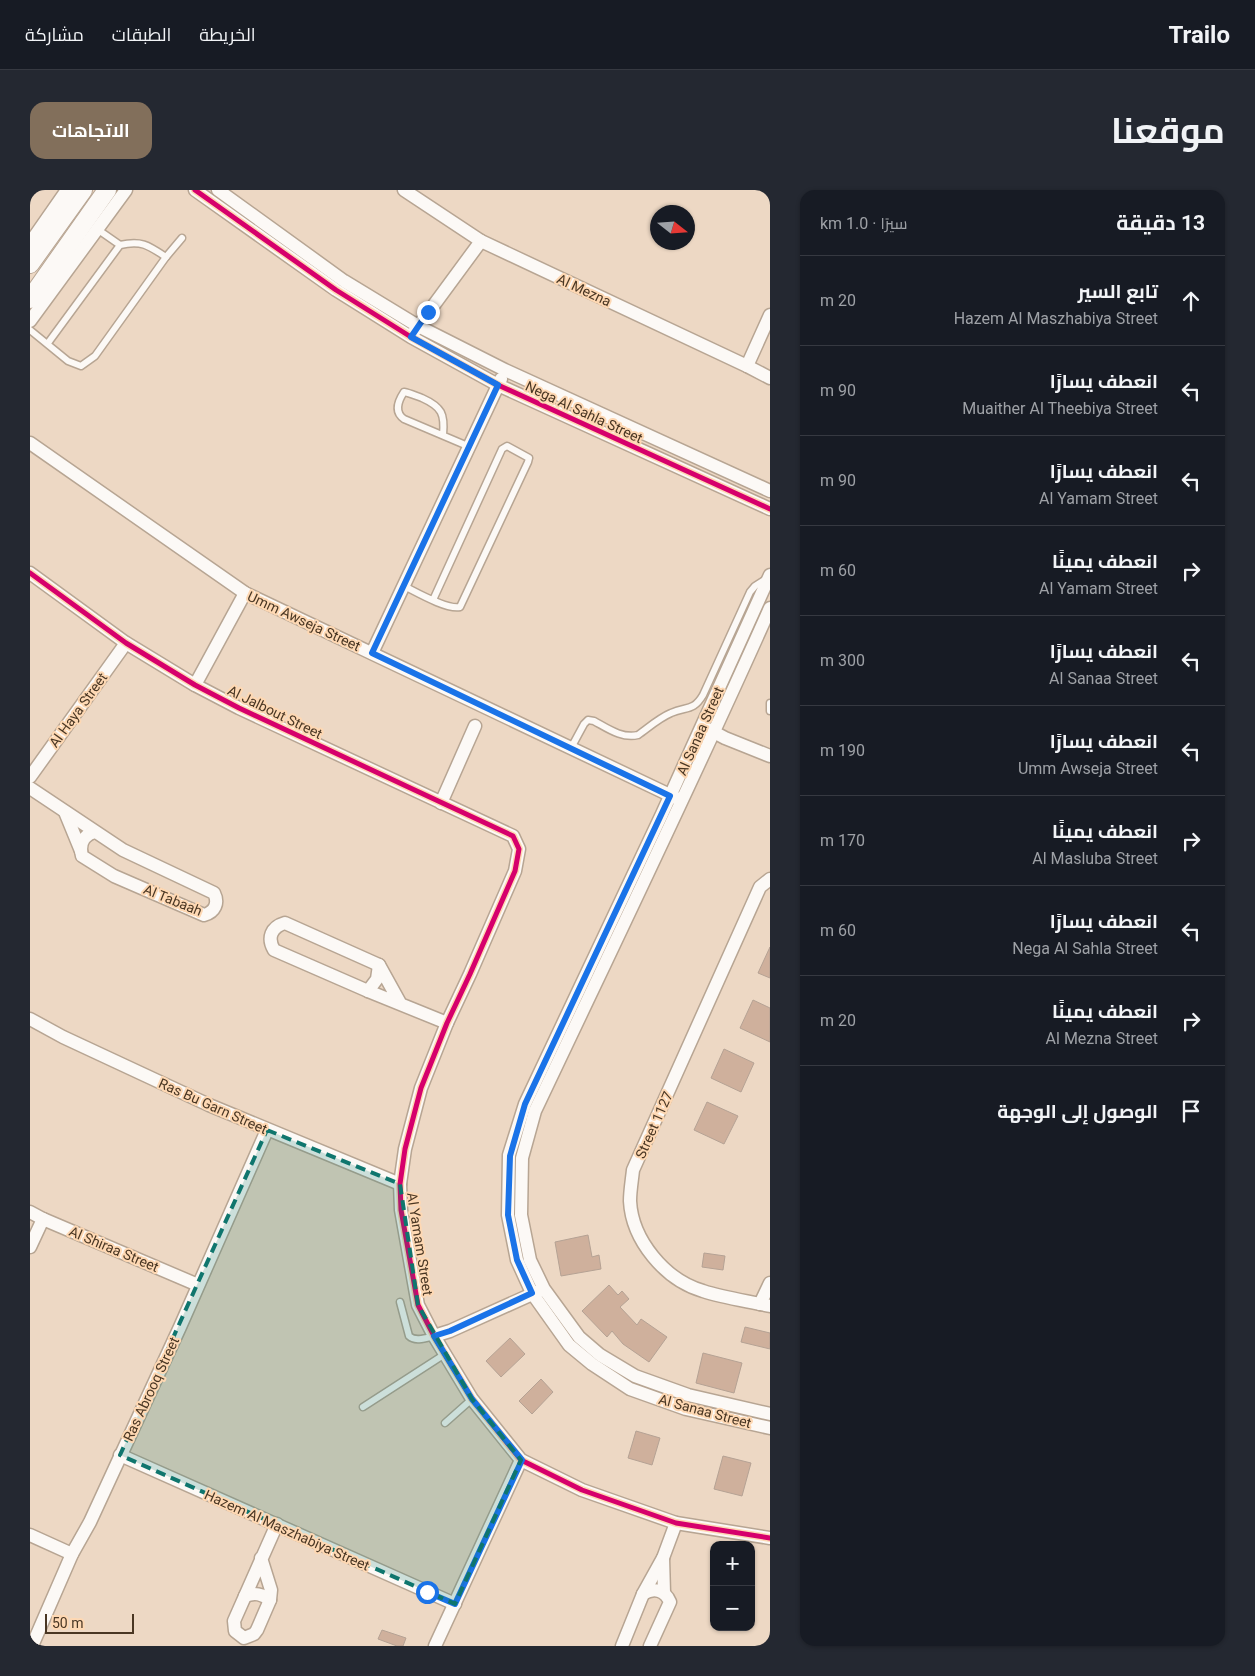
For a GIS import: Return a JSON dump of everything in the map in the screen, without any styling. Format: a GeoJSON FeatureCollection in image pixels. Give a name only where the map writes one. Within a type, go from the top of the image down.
{"type":"FeatureCollection","features":[{"type":"Feature","properties":{"kind":"main road"},"geometry":{"type":"LineString","coordinates":[[30,264],[83,190]]}},
{"type":"Feature","properties":{"kind":"main road"},"geometry":{"type":"LineString","coordinates":[[30,299],[107,190]]}},
{"type":"Feature","properties":{"kind":"main road"},"geometry":{"type":"LineString","coordinates":[[78,230],[124,190]]}},
{"type":"Feature","properties":{"kind":"main road"},"geometry":{"type":"LineString","coordinates":[[43,224],[65,215]]}},
{"type":"Feature","properties":{"kind":"street"},"geometry":{"type":"LineString","coordinates":[[30,243],[68,190]]}},
{"type":"Feature","properties":{"kind":"street"},"geometry":{"type":"LineString","coordinates":[[30,321],[124,190]]}},
{"type":"Feature","properties":{"kind":"street","name":"Nega Al Sahla Street"},"geometry":{"type":"LineString","coordinates":[[195,190],[336,290],[414,331],[506,370],[770,491]]}},
{"type":"Feature","properties":{"kind":"street","name":"Nega Al Sahla Street"},"geometry":{"type":"LineString","coordinates":[[218,190],[414,331],[498,385],[770,509]]}},
{"type":"Feature","properties":{"kind":"street","name":"Al Mezna"},"geometry":{"type":"LineString","coordinates":[[404,190],[481,241],[770,378]]}},
{"type":"Feature","properties":{"kind":"street"},"geometry":{"type":"LineString","coordinates":[[414,331],[481,241]]}},
{"type":"Feature","properties":{"kind":"street"},"geometry":{"type":"LineString","coordinates":[[747,366],[770,315]]}},
{"type":"Feature","properties":{"kind":"street"},"geometry":{"type":"LineString","coordinates":[[372,653],[506,370]]}},
{"type":"Feature","properties":{"kind":"street","name":"Umm Awseja Street"},"geometry":{"type":"LineString","coordinates":[[30,442],[245,593],[676,798]]}},
{"type":"Feature","properties":{"kind":"street","name":"Al Jalbout Street"},"geometry":{"type":"LineString","coordinates":[[30,573],[126,643],[195,685],[239,708],[512,836],[519,849]]}},
{"type":"Feature","properties":{"kind":"street","name":"Al Sanaa Street"},"geometry":{"type":"LineString","coordinates":[[676,798],[703,726],[770,576]]}},
{"type":"Feature","properties":{"kind":"street"},"geometry":{"type":"LineString","coordinates":[[195,685],[245,593]]}},
{"type":"Feature","properties":{"kind":"street","name":"Al Sanaa Street"},"geometry":{"type":"LineString","coordinates":[[770,608],[715,732],[676,798],[525,1104],[510,1156],[508,1215],[517,1260],[570,1345],[592,1364],[630,1390],[686,1409],[770,1428]]}},
{"type":"Feature","properties":{"kind":"street","name":"Al Haya Street"},"geometry":{"type":"LineString","coordinates":[[30,777],[126,643]]}},
{"type":"Feature","properties":{"kind":"street"},"geometry":{"type":"LineString","coordinates":[[441,803],[475,726]]}},
{"type":"Feature","properties":{"kind":"street"},"geometry":{"type":"LineString","coordinates":[[703,726],[770,756]]}},
{"type":"Feature","properties":{"kind":"street","name":"Al Tabaah"},"geometry":{"type":"LineString","coordinates":[[30,788],[123,850],[214,893],[217,902],[214,910],[204,915],[114,876],[82,856],[65,812]]}},
{"type":"Feature","properties":{"kind":"street"},"geometry":{"type":"LineString","coordinates":[[80,851],[85,836],[95,832]]}},
{"type":"Feature","properties":{"kind":"street","name":"Al Yamam Street"},"geometry":{"type":"LineString","coordinates":[[519,849],[515,871],[447,1023],[421,1088],[405,1149],[400,1184],[401,1210],[418,1304],[434,1336],[472,1399],[522,1460],[582,1490],[676,1523],[770,1538]]}},
{"type":"Feature","properties":{"kind":"street","name":"Street 1127"},"geometry":{"type":"LineString","coordinates":[[765,1305],[701,1291],[674,1277],[652,1256],[635,1227],[630,1201],[633,1170],[760,887],[770,879]]}},
{"type":"Feature","properties":{"kind":"street"},"geometry":{"type":"LineString","coordinates":[[400,1003],[379,965],[284,923],[277,926],[272,933],[271,942],[274,950],[447,1023]]}},
{"type":"Feature","properties":{"kind":"street"},"geometry":{"type":"LineString","coordinates":[[368,991],[377,980],[379,965]]}},
{"type":"Feature","properties":{"kind":"street","name":"Ras Bu Garn Street"},"geometry":{"type":"LineString","coordinates":[[30,1019],[267,1130],[400,1184]]}},
{"type":"Feature","properties":{"kind":"street","name":"Ras Abrooq Street"},"geometry":{"type":"LineString","coordinates":[[32,1646],[72,1554],[90,1522],[267,1130]]}},
{"type":"Feature","properties":{"kind":"street","name":"Al Shiraa Street"},"geometry":{"type":"LineString","coordinates":[[30,1212],[43,1220],[198,1285]]}},
{"type":"Feature","properties":{"kind":"street"},"geometry":{"type":"LineString","coordinates":[[30,1247],[43,1220]]}},
{"type":"Feature","properties":{"kind":"street"},"geometry":{"type":"LineString","coordinates":[[765,1305],[770,1283]]}},
{"type":"Feature","properties":{"kind":"street"},"geometry":{"type":"LineString","coordinates":[[434,1336],[450,1331],[538,1291]]}},
{"type":"Feature","properties":{"kind":"street","name":"Al Sanaa Street"},"geometry":{"type":"LineString","coordinates":[[538,1291],[579,1337],[600,1355],[634,1376],[688,1395],[770,1414]]}},
{"type":"Feature","properties":{"kind":"street","name":"Hazem Al Maszhabiya Street"},"geometry":{"type":"LineString","coordinates":[[120,1455],[455,1604]]}},
{"type":"Feature","properties":{"kind":"street"},"geometry":{"type":"LineString","coordinates":[[435,1646],[522,1460]]}},
{"type":"Feature","properties":{"kind":"street"},"geometry":{"type":"LineString","coordinates":[[622,1646],[643,1594],[663,1558],[676,1523]]}},
{"type":"Feature","properties":{"kind":"street"},"geometry":{"type":"LineString","coordinates":[[261,1558],[271,1590],[270,1600],[254,1634],[244,1638],[238,1635],[233,1626],[261,1558],[277,1524]]}},
{"type":"Feature","properties":{"kind":"street"},"geometry":{"type":"LineString","coordinates":[[30,1536],[72,1554]]}},
{"type":"Feature","properties":{"kind":"street"},"geometry":{"type":"LineString","coordinates":[[650,1646],[670,1602],[664,1593],[663,1558]]}},
{"type":"Feature","properties":{"kind":"street"},"geometry":{"type":"LineString","coordinates":[[643,1594],[655,1590],[664,1593]]}},
{"type":"Feature","properties":{"kind":"street"},"geometry":{"type":"LineString","coordinates":[[245,1596],[260,1594],[270,1600]]}},
{"type":"Feature","properties":{"kind":"lane"},"geometry":{"type":"LineString","coordinates":[[97,229],[120,245]]}},
{"type":"Feature","properties":{"kind":"lane"},"geometry":{"type":"LineString","coordinates":[[30,330],[68,361],[81,366],[95,356],[166,257],[182,238]]}},
{"type":"Feature","properties":{"kind":"lane"},"geometry":{"type":"LineString","coordinates":[[48,343],[120,245],[134,242],[146,244],[166,257]]}},
{"type":"Feature","properties":{"kind":"lane"},"geometry":{"type":"LineString","coordinates":[[442,435],[444,422],[438,407],[432,402],[409,392],[404,392],[397,410],[398,415],[404,419],[470,447]]}},
{"type":"Feature","properties":{"kind":"lane"},"geometry":{"type":"LineString","coordinates":[[404,586],[433,600],[455,608],[460,606],[528,462],[529,458],[525,455],[507,446],[502,449],[433,600]]}},
{"type":"Feature","properties":{"kind":"lane"},"geometry":{"type":"LineString","coordinates":[[572,748],[588,720],[626,736],[638,735],[668,714],[690,709],[700,701],[750,592],[770,576]]}},
{"type":"Feature","properties":{"kind":"lane"},"geometry":{"type":"LineString","coordinates":[[770,703],[770,711]]}},
{"type":"Feature","properties":{"kind":"lane"},"geometry":{"type":"LineString","coordinates":[[400,1302],[409,1336],[416,1339],[434,1336]]}},
{"type":"Feature","properties":{"kind":"lane"},"geometry":{"type":"LineString","coordinates":[[363,1407],[445,1354]]}},
{"type":"Feature","properties":{"kind":"lane"},"geometry":{"type":"LineString","coordinates":[[445,1424],[472,1399]]}},
{"type":"Feature","properties":{"kind":"highlighted area"},"geometry":{"type":"Polygon","coordinates":[[[267,1130],[400,1184],[418,1305],[472,1399],[521,1460],[455,1604],[120,1455],[267,1130]]]}},
{"type":"Feature","properties":{"kind":"building"},"geometry":{"type":"Polygon","coordinates":[[[770,947],[770,978],[758,973],[770,947]]]}},
{"type":"Feature","properties":{"kind":"building"},"geometry":{"type":"Polygon","coordinates":[[[753,1000],[770,1008],[770,1042],[740,1028],[753,1000]]]}},
{"type":"Feature","properties":{"kind":"building"},"geometry":{"type":"Polygon","coordinates":[[[724,1049],[754,1063],[741,1092],[711,1078],[724,1049]]]}},
{"type":"Feature","properties":{"kind":"building"},"geometry":{"type":"Polygon","coordinates":[[[707,1102],[738,1116],[724,1144],[694,1130],[707,1102]]]}},
{"type":"Feature","properties":{"kind":"building"},"geometry":{"type":"Polygon","coordinates":[[[588,1235],[592,1257],[599,1255],[601,1269],[561,1276],[555,1242],[588,1235]]]}},
{"type":"Feature","properties":{"kind":"building"},"geometry":{"type":"Polygon","coordinates":[[[704,1253],[725,1256],[723,1270],[702,1267],[704,1253]]]}},
{"type":"Feature","properties":{"kind":"building"},"geometry":{"type":"Polygon","coordinates":[[[609,1285],[618,1295],[622,1291],[629,1299],[620,1307],[637,1325],[641,1319],[667,1337],[649,1362],[623,1344],[612,1331],[607,1337],[582,1311],[609,1285]]]}},
{"type":"Feature","properties":{"kind":"building"},"geometry":{"type":"Polygon","coordinates":[[[745,1327],[770,1333],[770,1349],[741,1342],[745,1327]]]}},
{"type":"Feature","properties":{"kind":"building"},"geometry":{"type":"Polygon","coordinates":[[[510,1338],[525,1354],[501,1377],[486,1361],[510,1338]]]}},
{"type":"Feature","properties":{"kind":"building"},"geometry":{"type":"Polygon","coordinates":[[[703,1353],[742,1363],[734,1393],[696,1383],[703,1353]]]}},
{"type":"Feature","properties":{"kind":"building"},"geometry":{"type":"Polygon","coordinates":[[[541,1379],[553,1392],[532,1414],[519,1401],[541,1379]]]}},
{"type":"Feature","properties":{"kind":"building"},"geometry":{"type":"Polygon","coordinates":[[[636,1431],[660,1438],[652,1465],[628,1458],[636,1431]]]}},
{"type":"Feature","properties":{"kind":"building"},"geometry":{"type":"Polygon","coordinates":[[[723,1456],[751,1463],[742,1496],[714,1489],[723,1456]]]}},
{"type":"Feature","properties":{"kind":"building"},"geometry":{"type":"Polygon","coordinates":[[[382,1630],[406,1638],[403,1646],[397,1646],[378,1639],[382,1630]]]}},
{"type":"Feature","properties":{"kind":"cycle path"},"geometry":{"type":"LineString","coordinates":[[195,190],[336,290],[411,337],[498,385],[770,509]]}},
{"type":"Feature","properties":{"kind":"cycle path"},"geometry":{"type":"LineString","coordinates":[[30,573],[126,643],[195,685],[239,708],[513,836],[519,849],[515,871],[447,1023],[421,1088],[405,1149],[400,1184],[401,1210],[418,1305],[434,1336],[472,1399],[521,1460],[582,1490],[676,1523],[770,1538]]}},
{"type":"Feature","properties":{"kind":"route"},"geometry":{"type":"LineString","coordinates":[[427,1592],[455,1604],[515,1471],[522,1460],[472,1399],[434,1336],[450,1331],[532,1293],[517,1260],[508,1215],[510,1156],[525,1104],[670,796],[372,653],[498,385],[411,337],[428,312]]}}]}
